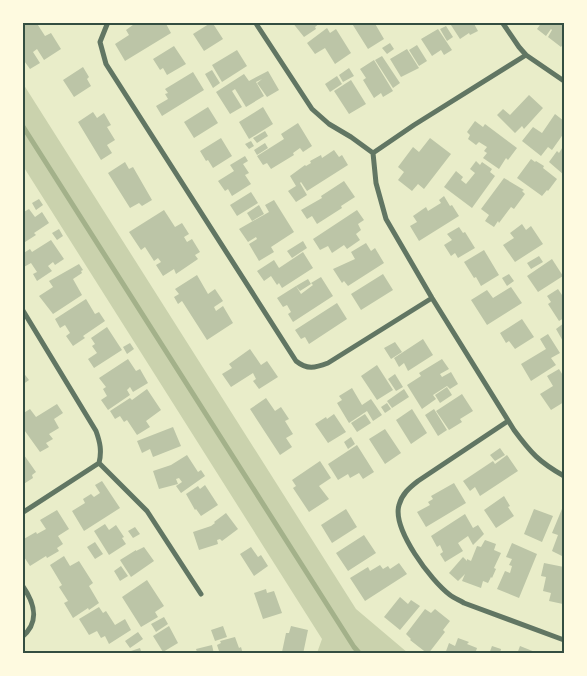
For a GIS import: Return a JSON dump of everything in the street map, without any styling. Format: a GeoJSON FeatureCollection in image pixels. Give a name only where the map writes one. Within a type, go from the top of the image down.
{"type":"FeatureCollection","features":[{"type":"Feature","properties":{"kind":"street"},"geometry":{"type":"LineString","coordinates":[[108,22],[100,42],[106,64],[296,361],[304,367],[315,368],[328,363],[432,298]]}},
{"type":"Feature","properties":{"kind":"street"},"geometry":{"type":"LineString","coordinates":[[254,22],[312,109],[329,124],[373,153],[376,183],[386,219],[432,298],[508,421],[535,456],[546,466],[564,476]]}},
{"type":"Feature","properties":{"kind":"street"},"geometry":{"type":"LineString","coordinates":[[502,22],[526,55],[564,81]]}},
{"type":"Feature","properties":{"kind":"street"},"geometry":{"type":"LineString","coordinates":[[373,153],[526,55]]}},
{"type":"Feature","properties":{"kind":"street"},"geometry":{"type":"LineString","coordinates":[[22,309],[96,431],[101,454],[99,463],[22,513]]}},
{"type":"Feature","properties":{"kind":"street"},"geometry":{"type":"LineString","coordinates":[[508,421],[405,491],[399,506],[398,517],[401,530],[429,574],[451,596],[464,603],[564,640]]}},
{"type":"Feature","properties":{"kind":"street"},"geometry":{"type":"LineString","coordinates":[[99,463],[147,511],[201,594]]}},
{"type":"Feature","properties":{"kind":"street"},"geometry":{"type":"LineString","coordinates":[[22,585],[34,608],[31,627],[22,637]]}},
{"type":"Feature","properties":{"kind":"green space"},"geometry":{"type":"Polygon","coordinates":[[[22,82],[356,609],[408,653],[317,653],[322,639],[23,166],[22,82]]]}},
{"type":"Feature","properties":{"kind":"building"},"geometry":{"type":"Polygon","coordinates":[[[22,22],[36,22],[45,36],[51,33],[61,49],[44,60],[37,49],[33,52],[40,63],[30,69],[22,58],[22,22]]]}},
{"type":"Feature","properties":{"kind":"building"},"geometry":{"type":"Polygon","coordinates":[[[137,22],[165,22],[171,33],[125,61],[115,44],[129,35],[126,30],[137,22]]]}},
{"type":"Feature","properties":{"kind":"building"},"geometry":{"type":"Polygon","coordinates":[[[212,22],[223,39],[204,51],[193,34],[212,22]]]}},
{"type":"Feature","properties":{"kind":"building"},"geometry":{"type":"Polygon","coordinates":[[[292,22],[321,22],[315,27],[316,29],[304,37],[292,22]]]}},
{"type":"Feature","properties":{"kind":"building"},"geometry":{"type":"Polygon","coordinates":[[[351,22],[374,22],[384,39],[368,49],[351,22]]]}},
{"type":"Feature","properties":{"kind":"building"},"geometry":{"type":"Polygon","coordinates":[[[449,22],[473,22],[478,31],[470,35],[469,33],[460,39],[449,22]]]}},
{"type":"Feature","properties":{"kind":"building"},"geometry":{"type":"Polygon","coordinates":[[[542,22],[564,22],[564,43],[561,47],[548,37],[551,29],[546,36],[537,29],[542,22]]]}},
{"type":"Feature","properties":{"kind":"building"},"geometry":{"type":"Polygon","coordinates":[[[446,26],[453,37],[447,41],[440,29],[446,26]]]}},
{"type":"Feature","properties":{"kind":"building"},"geometry":{"type":"Polygon","coordinates":[[[327,28],[330,33],[336,29],[351,53],[335,64],[325,48],[315,54],[307,43],[327,28]]]}},
{"type":"Feature","properties":{"kind":"building"},"geometry":{"type":"Polygon","coordinates":[[[438,29],[452,50],[444,55],[441,50],[432,56],[421,39],[438,29]]]}},
{"type":"Feature","properties":{"kind":"building"},"geometry":{"type":"Polygon","coordinates":[[[390,43],[394,49],[387,54],[382,48],[390,43]]]}},
{"type":"Feature","properties":{"kind":"building"},"geometry":{"type":"Polygon","coordinates":[[[417,45],[427,61],[419,66],[409,50],[417,45]]]}},
{"type":"Feature","properties":{"kind":"building"},"geometry":{"type":"Polygon","coordinates":[[[174,46],[186,64],[167,75],[163,68],[160,70],[153,59],[174,46]]]}},
{"type":"Feature","properties":{"kind":"building"},"geometry":{"type":"Polygon","coordinates":[[[407,49],[419,68],[401,77],[390,59],[407,49]]]}},
{"type":"Feature","properties":{"kind":"building"},"geometry":{"type":"Polygon","coordinates":[[[237,50],[247,66],[222,82],[212,65],[237,50]]]}},
{"type":"Feature","properties":{"kind":"building"},"geometry":{"type":"Polygon","coordinates":[[[382,56],[400,83],[393,88],[375,60],[382,56]]]}},
{"type":"Feature","properties":{"kind":"building"},"geometry":{"type":"Polygon","coordinates":[[[374,60],[393,91],[383,97],[381,93],[374,98],[363,80],[366,78],[360,69],[374,60]]]}},
{"type":"Feature","properties":{"kind":"building"},"geometry":{"type":"Polygon","coordinates":[[[83,67],[89,77],[87,79],[91,86],[74,97],[63,80],[83,67]]]}},
{"type":"Feature","properties":{"kind":"building"},"geometry":{"type":"Polygon","coordinates":[[[349,68],[354,76],[343,82],[339,75],[349,68]]]}},
{"type":"Feature","properties":{"kind":"building"},"geometry":{"type":"Polygon","coordinates":[[[212,70],[220,83],[213,88],[205,74],[212,70]]]}},
{"type":"Feature","properties":{"kind":"building"},"geometry":{"type":"Polygon","coordinates":[[[268,71],[279,90],[267,97],[257,83],[262,79],[256,82],[264,96],[246,107],[235,89],[232,91],[242,107],[230,114],[216,92],[244,74],[249,81],[268,71]]]}},
{"type":"Feature","properties":{"kind":"building"},"geometry":{"type":"Polygon","coordinates":[[[193,72],[204,90],[162,116],[156,106],[168,99],[165,94],[168,93],[165,89],[193,72]]]}},
{"type":"Feature","properties":{"kind":"building"},"geometry":{"type":"Polygon","coordinates":[[[337,76],[342,84],[330,92],[325,84],[337,76]]]}},
{"type":"Feature","properties":{"kind":"building"},"geometry":{"type":"Polygon","coordinates":[[[351,80],[366,104],[349,114],[334,91],[351,80]]]}},
{"type":"Feature","properties":{"kind":"building"},"geometry":{"type":"Polygon","coordinates":[[[529,95],[543,108],[524,129],[522,126],[515,133],[497,115],[503,109],[510,115],[529,95]]]}},
{"type":"Feature","properties":{"kind":"building"},"geometry":{"type":"Polygon","coordinates":[[[208,107],[218,123],[194,138],[184,122],[208,107]]]}},
{"type":"Feature","properties":{"kind":"building"},"geometry":{"type":"Polygon","coordinates":[[[263,107],[273,124],[249,139],[239,122],[263,107]]]}},
{"type":"Feature","properties":{"kind":"building"},"geometry":{"type":"Polygon","coordinates":[[[93,112],[97,118],[104,113],[111,125],[107,127],[115,140],[107,145],[112,153],[101,160],[78,122],[93,112]]]}},
{"type":"Feature","properties":{"kind":"building"},"geometry":{"type":"Polygon","coordinates":[[[555,114],[564,121],[564,133],[552,150],[548,147],[541,156],[522,141],[533,127],[542,133],[555,114]]]}},
{"type":"Feature","properties":{"kind":"building"},"geometry":{"type":"Polygon","coordinates":[[[475,121],[483,127],[485,124],[517,148],[508,160],[506,158],[499,169],[483,158],[487,153],[484,151],[487,147],[479,142],[476,145],[468,139],[470,135],[467,132],[475,121]]]}},
{"type":"Feature","properties":{"kind":"building"},"geometry":{"type":"Polygon","coordinates":[[[298,123],[312,146],[303,152],[300,148],[293,153],[294,155],[271,169],[267,163],[263,165],[257,156],[284,139],[281,134],[298,123]]]}},
{"type":"Feature","properties":{"kind":"building"},"geometry":{"type":"Polygon","coordinates":[[[265,131],[268,136],[257,143],[253,138],[265,131]]]}},
{"type":"Feature","properties":{"kind":"building"},"geometry":{"type":"Polygon","coordinates":[[[221,138],[232,156],[213,168],[200,151],[221,138]]]}},
{"type":"Feature","properties":{"kind":"building"},"geometry":{"type":"Polygon","coordinates":[[[430,138],[451,154],[424,189],[418,184],[412,191],[398,180],[404,172],[398,167],[413,147],[419,152],[430,138]]]}},
{"type":"Feature","properties":{"kind":"building"},"geometry":{"type":"Polygon","coordinates":[[[251,141],[254,146],[249,149],[245,144],[251,141]]]}},
{"type":"Feature","properties":{"kind":"building"},"geometry":{"type":"Polygon","coordinates":[[[265,143],[268,148],[257,155],[254,150],[265,143]]]}},
{"type":"Feature","properties":{"kind":"building"},"geometry":{"type":"Polygon","coordinates":[[[564,145],[564,175],[549,162],[557,151],[559,153],[564,145]]]}},
{"type":"Feature","properties":{"kind":"building"},"geometry":{"type":"Polygon","coordinates":[[[334,150],[339,157],[342,155],[348,165],[307,191],[301,182],[307,195],[296,202],[288,191],[296,186],[290,176],[311,163],[310,161],[321,155],[322,158],[334,150]]]}},
{"type":"Feature","properties":{"kind":"building"},"geometry":{"type":"Polygon","coordinates":[[[245,156],[248,161],[243,164],[249,173],[245,175],[251,184],[232,196],[228,189],[225,191],[218,181],[234,171],[230,165],[245,156]]]}},
{"type":"Feature","properties":{"kind":"building"},"geometry":{"type":"Polygon","coordinates":[[[531,159],[544,166],[543,168],[557,179],[542,196],[517,178],[531,159]]]}},
{"type":"Feature","properties":{"kind":"building"},"geometry":{"type":"Polygon","coordinates":[[[476,161],[480,165],[482,162],[492,169],[490,172],[495,176],[472,208],[444,187],[456,171],[463,177],[461,180],[466,184],[475,173],[470,169],[476,161]]]}},
{"type":"Feature","properties":{"kind":"building"},"geometry":{"type":"Polygon","coordinates":[[[125,162],[129,169],[133,167],[152,200],[142,206],[139,203],[130,208],[108,173],[125,162]]]}},
{"type":"Feature","properties":{"kind":"building"},"geometry":{"type":"Polygon","coordinates":[[[504,178],[524,190],[522,191],[525,194],[514,209],[511,207],[494,227],[485,221],[489,215],[481,209],[504,178]]]}},
{"type":"Feature","properties":{"kind":"building"},"geometry":{"type":"Polygon","coordinates":[[[344,181],[355,197],[317,224],[312,216],[307,219],[301,210],[322,198],[321,196],[344,181]]]}},
{"type":"Feature","properties":{"kind":"building"},"geometry":{"type":"Polygon","coordinates":[[[251,192],[258,203],[237,216],[230,205],[251,192]]]}},
{"type":"Feature","properties":{"kind":"building"},"geometry":{"type":"Polygon","coordinates":[[[444,196],[459,216],[419,241],[410,226],[417,222],[413,216],[426,207],[428,211],[441,203],[439,200],[444,196]]]}},
{"type":"Feature","properties":{"kind":"building"},"geometry":{"type":"Polygon","coordinates":[[[39,199],[43,205],[36,210],[32,203],[39,199]]]}},
{"type":"Feature","properties":{"kind":"building"},"geometry":{"type":"Polygon","coordinates":[[[274,200],[294,232],[271,247],[274,252],[259,261],[249,244],[257,239],[256,237],[248,242],[239,229],[269,212],[265,205],[274,200]]]}},
{"type":"Feature","properties":{"kind":"building"},"geometry":{"type":"Polygon","coordinates":[[[259,205],[264,214],[252,221],[247,213],[259,205]]]}},
{"type":"Feature","properties":{"kind":"building"},"geometry":{"type":"Polygon","coordinates":[[[29,209],[35,217],[42,212],[49,223],[25,242],[22,238],[22,213],[29,209]]]}},
{"type":"Feature","properties":{"kind":"building"},"geometry":{"type":"Polygon","coordinates":[[[164,210],[175,227],[182,223],[189,234],[184,237],[187,242],[192,239],[200,252],[195,255],[198,259],[176,274],[174,269],[163,276],[156,265],[161,262],[158,258],[154,261],[145,247],[141,250],[129,232],[164,210]]]}},
{"type":"Feature","properties":{"kind":"building"},"geometry":{"type":"Polygon","coordinates":[[[357,210],[364,220],[358,224],[361,230],[356,234],[360,240],[347,249],[344,245],[332,253],[328,246],[320,250],[313,239],[357,210]]]}},
{"type":"Feature","properties":{"kind":"building"},"geometry":{"type":"Polygon","coordinates":[[[522,224],[526,230],[531,226],[543,244],[515,262],[503,245],[514,238],[510,233],[522,224]]]}},
{"type":"Feature","properties":{"kind":"building"},"geometry":{"type":"Polygon","coordinates":[[[459,227],[463,233],[465,232],[475,248],[458,258],[455,253],[451,256],[444,245],[452,240],[447,234],[459,227]]]}},
{"type":"Feature","properties":{"kind":"building"},"geometry":{"type":"Polygon","coordinates":[[[59,229],[63,236],[57,240],[52,233],[59,229]]]}},
{"type":"Feature","properties":{"kind":"building"},"geometry":{"type":"Polygon","coordinates":[[[51,240],[64,259],[55,265],[53,262],[48,266],[52,271],[37,281],[33,274],[37,272],[31,263],[22,268],[22,254],[30,249],[32,252],[51,240]]]}},
{"type":"Feature","properties":{"kind":"building"},"geometry":{"type":"Polygon","coordinates":[[[303,241],[307,248],[292,258],[287,251],[303,241]]]}},
{"type":"Feature","properties":{"kind":"building"},"geometry":{"type":"Polygon","coordinates":[[[366,243],[371,251],[375,248],[384,263],[348,286],[344,281],[342,283],[333,269],[355,259],[351,252],[366,243]]]}},
{"type":"Feature","properties":{"kind":"building"},"geometry":{"type":"Polygon","coordinates":[[[484,250],[499,275],[481,286],[464,262],[484,250]]]}},
{"type":"Feature","properties":{"kind":"building"},"geometry":{"type":"Polygon","coordinates":[[[303,252],[313,268],[282,288],[279,283],[277,285],[271,276],[264,281],[257,271],[274,260],[279,268],[303,252]]]}},
{"type":"Feature","properties":{"kind":"building"},"geometry":{"type":"Polygon","coordinates":[[[539,256],[543,262],[531,269],[527,263],[539,256]]]}},
{"type":"Feature","properties":{"kind":"building"},"geometry":{"type":"Polygon","coordinates":[[[552,259],[563,276],[538,292],[527,276],[552,259]]]}},
{"type":"Feature","properties":{"kind":"building"},"geometry":{"type":"Polygon","coordinates":[[[79,264],[83,270],[81,271],[82,273],[73,279],[82,295],[53,314],[39,296],[53,287],[49,281],[79,264]]]}},
{"type":"Feature","properties":{"kind":"building"},"geometry":{"type":"Polygon","coordinates":[[[383,274],[393,290],[361,310],[351,294],[383,274]]]}},
{"type":"Feature","properties":{"kind":"building"},"geometry":{"type":"Polygon","coordinates":[[[509,274],[514,281],[507,286],[502,278],[509,274]]]}},
{"type":"Feature","properties":{"kind":"building"},"geometry":{"type":"Polygon","coordinates":[[[197,275],[208,294],[215,289],[223,301],[214,307],[216,311],[223,306],[233,323],[207,340],[182,301],[178,304],[174,297],[179,294],[175,289],[197,275]]]}},
{"type":"Feature","properties":{"kind":"building"},"geometry":{"type":"Polygon","coordinates":[[[321,277],[333,296],[293,322],[288,314],[291,312],[287,305],[283,307],[277,298],[296,286],[301,294],[313,285],[311,283],[321,277]]]}},
{"type":"Feature","properties":{"kind":"building"},"geometry":{"type":"Polygon","coordinates":[[[308,279],[311,284],[300,291],[296,286],[308,279]]]}},
{"type":"Feature","properties":{"kind":"building"},"geometry":{"type":"Polygon","coordinates":[[[511,287],[522,303],[487,325],[471,300],[487,290],[493,298],[511,287]]]}},
{"type":"Feature","properties":{"kind":"building"},"geometry":{"type":"Polygon","coordinates":[[[558,289],[562,295],[564,293],[564,318],[559,321],[548,304],[551,302],[547,296],[558,289]]]}},
{"type":"Feature","properties":{"kind":"building"},"geometry":{"type":"Polygon","coordinates":[[[86,299],[95,314],[99,312],[105,321],[83,336],[85,338],[73,346],[66,336],[70,333],[65,325],[60,328],[55,319],[86,299]]]}},
{"type":"Feature","properties":{"kind":"building"},"geometry":{"type":"Polygon","coordinates":[[[337,303],[347,319],[309,344],[305,337],[301,339],[295,330],[337,303]]]}},
{"type":"Feature","properties":{"kind":"building"},"geometry":{"type":"Polygon","coordinates":[[[522,319],[534,337],[515,349],[509,341],[506,343],[500,333],[522,319]]]}},
{"type":"Feature","properties":{"kind":"building"},"geometry":{"type":"Polygon","coordinates":[[[564,323],[564,343],[556,329],[564,323]]]}},
{"type":"Feature","properties":{"kind":"building"},"geometry":{"type":"Polygon","coordinates":[[[107,327],[122,350],[94,368],[88,359],[97,353],[92,346],[95,344],[91,338],[107,327]]]}},
{"type":"Feature","properties":{"kind":"building"},"geometry":{"type":"Polygon","coordinates":[[[548,334],[560,353],[551,358],[556,365],[531,381],[521,364],[546,349],[540,339],[548,334]]]}},
{"type":"Feature","properties":{"kind":"building"},"geometry":{"type":"Polygon","coordinates":[[[423,339],[433,355],[408,371],[404,363],[399,367],[394,358],[423,339]]]}},
{"type":"Feature","properties":{"kind":"building"},"geometry":{"type":"Polygon","coordinates":[[[395,342],[402,352],[391,359],[384,348],[395,342]]]}},
{"type":"Feature","properties":{"kind":"building"},"geometry":{"type":"Polygon","coordinates":[[[130,343],[134,349],[127,354],[123,347],[130,343]]]}},
{"type":"Feature","properties":{"kind":"building"},"geometry":{"type":"Polygon","coordinates":[[[250,349],[261,365],[267,361],[278,377],[259,389],[253,381],[256,379],[253,373],[231,387],[222,374],[232,368],[229,364],[250,349]]]}},
{"type":"Feature","properties":{"kind":"building"},"geometry":{"type":"Polygon","coordinates":[[[128,359],[136,371],[140,369],[148,383],[133,392],[130,387],[127,390],[130,395],[108,410],[101,400],[107,396],[103,389],[106,387],[99,378],[128,359]]]}},
{"type":"Feature","properties":{"kind":"building"},"geometry":{"type":"Polygon","coordinates":[[[442,359],[449,369],[440,374],[442,377],[451,372],[458,384],[450,389],[447,386],[433,395],[436,399],[422,409],[407,385],[421,376],[419,373],[442,359]]]}},
{"type":"Feature","properties":{"kind":"building"},"geometry":{"type":"Polygon","coordinates":[[[377,365],[393,390],[377,400],[361,376],[377,365]]]}},
{"type":"Feature","properties":{"kind":"building"},"geometry":{"type":"Polygon","coordinates":[[[559,369],[564,377],[564,402],[551,410],[540,394],[553,386],[547,376],[559,369]]]}},
{"type":"Feature","properties":{"kind":"building"},"geometry":{"type":"Polygon","coordinates":[[[22,371],[29,380],[22,385],[22,371]]]}},
{"type":"Feature","properties":{"kind":"building"},"geometry":{"type":"Polygon","coordinates":[[[395,374],[403,387],[396,391],[388,379],[395,374]]]}},
{"type":"Feature","properties":{"kind":"building"},"geometry":{"type":"Polygon","coordinates":[[[447,387],[452,395],[440,403],[435,395],[447,387]]]}},
{"type":"Feature","properties":{"kind":"building"},"geometry":{"type":"Polygon","coordinates":[[[352,388],[362,405],[371,399],[382,415],[373,421],[367,411],[349,423],[337,403],[342,400],[339,396],[352,388]]]}},
{"type":"Feature","properties":{"kind":"building"},"geometry":{"type":"Polygon","coordinates":[[[147,389],[161,410],[146,421],[150,427],[137,435],[127,420],[124,422],[120,416],[115,419],[110,411],[130,398],[132,400],[147,389]]]}},
{"type":"Feature","properties":{"kind":"building"},"geometry":{"type":"Polygon","coordinates":[[[404,389],[409,397],[392,408],[387,401],[404,389]]]}},
{"type":"Feature","properties":{"kind":"building"},"geometry":{"type":"Polygon","coordinates":[[[462,394],[473,411],[460,419],[462,422],[449,430],[436,411],[462,394]]]}},
{"type":"Feature","properties":{"kind":"building"},"geometry":{"type":"Polygon","coordinates":[[[266,398],[275,411],[281,407],[289,419],[285,421],[293,434],[286,438],[292,447],[280,455],[250,409],[266,398]]]}},
{"type":"Feature","properties":{"kind":"building"},"geometry":{"type":"Polygon","coordinates":[[[387,403],[391,409],[385,413],[381,407],[387,403]]]}},
{"type":"Feature","properties":{"kind":"building"},"geometry":{"type":"Polygon","coordinates":[[[57,404],[63,413],[54,419],[59,428],[49,434],[53,439],[46,443],[49,447],[40,452],[22,427],[22,414],[30,409],[36,417],[57,404]]]}},
{"type":"Feature","properties":{"kind":"building"},"geometry":{"type":"Polygon","coordinates":[[[412,409],[427,433],[411,444],[396,420],[412,409]]]}},
{"type":"Feature","properties":{"kind":"building"},"geometry":{"type":"Polygon","coordinates":[[[434,409],[447,430],[438,436],[425,415],[434,409]]]}},
{"type":"Feature","properties":{"kind":"building"},"geometry":{"type":"Polygon","coordinates":[[[334,414],[346,432],[328,443],[315,424],[334,414]]]}},
{"type":"Feature","properties":{"kind":"building"},"geometry":{"type":"Polygon","coordinates":[[[365,414],[371,423],[357,432],[351,423],[365,414]]]}},
{"type":"Feature","properties":{"kind":"building"},"geometry":{"type":"Polygon","coordinates":[[[173,427],[181,446],[153,457],[150,449],[142,453],[137,441],[173,427]]]}},
{"type":"Feature","properties":{"kind":"building"},"geometry":{"type":"Polygon","coordinates":[[[385,429],[401,453],[385,464],[369,439],[385,429]]]}},
{"type":"Feature","properties":{"kind":"building"},"geometry":{"type":"Polygon","coordinates":[[[351,437],[355,444],[348,449],[344,442],[351,437]]]}},
{"type":"Feature","properties":{"kind":"building"},"geometry":{"type":"Polygon","coordinates":[[[357,445],[374,472],[363,479],[359,473],[350,478],[348,474],[338,480],[328,464],[357,445]]]}},
{"type":"Feature","properties":{"kind":"building"},"geometry":{"type":"Polygon","coordinates":[[[500,448],[505,455],[495,461],[490,455],[500,448]]]}},
{"type":"Feature","properties":{"kind":"building"},"geometry":{"type":"Polygon","coordinates":[[[24,455],[36,472],[32,475],[33,478],[22,485],[22,456],[24,455]]]}},
{"type":"Feature","properties":{"kind":"building"},"geometry":{"type":"Polygon","coordinates":[[[187,455],[198,472],[201,470],[205,476],[181,493],[176,486],[182,482],[179,478],[176,479],[178,484],[159,489],[153,471],[171,465],[187,455]]]}},
{"type":"Feature","properties":{"kind":"building"},"geometry":{"type":"Polygon","coordinates":[[[507,455],[518,471],[480,496],[475,487],[470,491],[463,481],[493,461],[495,464],[507,455]]]}},
{"type":"Feature","properties":{"kind":"building"},"geometry":{"type":"Polygon","coordinates":[[[320,461],[331,478],[319,486],[329,499],[309,512],[293,488],[296,486],[292,480],[320,461]]]}},
{"type":"Feature","properties":{"kind":"building"},"geometry":{"type":"Polygon","coordinates":[[[102,481],[120,508],[84,531],[72,511],[85,503],[83,499],[91,494],[94,497],[100,493],[95,485],[102,481]]]}},
{"type":"Feature","properties":{"kind":"building"},"geometry":{"type":"Polygon","coordinates":[[[454,483],[466,503],[426,527],[417,512],[430,505],[428,502],[433,499],[431,496],[454,483]]]}},
{"type":"Feature","properties":{"kind":"building"},"geometry":{"type":"Polygon","coordinates":[[[205,485],[218,505],[201,516],[195,510],[186,494],[198,486],[200,489],[205,485]]]}},
{"type":"Feature","properties":{"kind":"building"},"geometry":{"type":"Polygon","coordinates":[[[504,496],[514,516],[496,528],[484,510],[504,496]]]}},
{"type":"Feature","properties":{"kind":"building"},"geometry":{"type":"Polygon","coordinates":[[[564,504],[564,557],[552,551],[558,535],[552,533],[564,504]]]}},
{"type":"Feature","properties":{"kind":"building"},"geometry":{"type":"Polygon","coordinates":[[[346,509],[357,527],[332,543],[321,525],[346,509]]]}},
{"type":"Feature","properties":{"kind":"building"},"geometry":{"type":"Polygon","coordinates":[[[534,509],[553,516],[542,542],[524,534],[534,509]]]}},
{"type":"Feature","properties":{"kind":"building"},"geometry":{"type":"Polygon","coordinates":[[[57,510],[69,529],[58,536],[63,544],[57,548],[59,551],[47,558],[46,556],[30,566],[22,554],[22,547],[25,545],[22,540],[46,529],[40,520],[57,510]]]}},
{"type":"Feature","properties":{"kind":"building"},"geometry":{"type":"Polygon","coordinates":[[[226,513],[238,529],[222,541],[220,539],[217,540],[218,544],[199,550],[193,532],[211,526],[226,513]]]}},
{"type":"Feature","properties":{"kind":"building"},"geometry":{"type":"Polygon","coordinates":[[[465,514],[473,528],[478,525],[484,534],[473,545],[468,536],[458,543],[463,551],[445,562],[440,554],[443,552],[440,545],[437,547],[431,536],[465,514]]]}},
{"type":"Feature","properties":{"kind":"building"},"geometry":{"type":"Polygon","coordinates":[[[105,524],[109,530],[116,525],[126,544],[109,555],[94,531],[105,524]]]}},
{"type":"Feature","properties":{"kind":"building"},"geometry":{"type":"Polygon","coordinates":[[[135,527],[140,534],[133,538],[128,531],[135,527]]]}},
{"type":"Feature","properties":{"kind":"building"},"geometry":{"type":"Polygon","coordinates":[[[364,535],[376,553],[348,571],[336,553],[364,535]]]}},
{"type":"Feature","properties":{"kind":"building"},"geometry":{"type":"Polygon","coordinates":[[[485,540],[496,544],[494,550],[501,553],[494,568],[496,569],[492,578],[488,583],[483,581],[481,588],[462,581],[465,574],[458,581],[449,573],[463,557],[467,561],[467,559],[471,561],[477,546],[481,547],[485,540]]]}},
{"type":"Feature","properties":{"kind":"building"},"geometry":{"type":"Polygon","coordinates":[[[95,542],[103,554],[95,559],[87,547],[95,542]]]}},
{"type":"Feature","properties":{"kind":"building"},"geometry":{"type":"Polygon","coordinates":[[[512,543],[537,554],[519,598],[497,589],[505,571],[510,573],[512,566],[509,565],[512,559],[506,557],[512,543]]]}},
{"type":"Feature","properties":{"kind":"building"},"geometry":{"type":"Polygon","coordinates":[[[144,547],[154,561],[131,577],[120,560],[144,547]]]}},
{"type":"Feature","properties":{"kind":"building"},"geometry":{"type":"Polygon","coordinates":[[[251,547],[258,557],[261,555],[268,566],[254,576],[240,554],[251,547]]]}},
{"type":"Feature","properties":{"kind":"building"},"geometry":{"type":"Polygon","coordinates":[[[64,556],[70,566],[79,561],[93,583],[89,586],[99,603],[73,618],[64,603],[68,601],[59,587],[62,585],[50,565],[64,556]]]}},
{"type":"Feature","properties":{"kind":"building"},"geometry":{"type":"Polygon","coordinates":[[[399,563],[407,574],[365,601],[350,578],[368,567],[370,571],[380,565],[383,569],[388,566],[390,569],[399,563]]]}},
{"type":"Feature","properties":{"kind":"building"},"geometry":{"type":"Polygon","coordinates":[[[544,563],[564,567],[563,604],[549,601],[551,593],[543,591],[546,577],[541,576],[544,563]]]}},
{"type":"Feature","properties":{"kind":"building"},"geometry":{"type":"Polygon","coordinates":[[[121,566],[128,576],[120,581],[114,571],[121,566]]]}},
{"type":"Feature","properties":{"kind":"building"},"geometry":{"type":"Polygon","coordinates":[[[147,580],[164,606],[155,612],[158,617],[141,627],[122,597],[147,580]]]}},
{"type":"Feature","properties":{"kind":"building"},"geometry":{"type":"Polygon","coordinates":[[[266,589],[267,593],[274,591],[282,613],[263,619],[254,593],[266,589]]]}},
{"type":"Feature","properties":{"kind":"building"},"geometry":{"type":"Polygon","coordinates":[[[400,597],[408,604],[411,600],[420,606],[400,630],[384,617],[400,597]]]}},
{"type":"Feature","properties":{"kind":"building"},"geometry":{"type":"Polygon","coordinates":[[[99,607],[103,613],[106,611],[115,625],[125,619],[131,630],[109,644],[105,636],[101,638],[97,631],[89,635],[79,619],[99,607]]]}},
{"type":"Feature","properties":{"kind":"building"},"geometry":{"type":"Polygon","coordinates":[[[425,609],[431,613],[435,609],[450,621],[443,630],[445,632],[428,654],[410,640],[406,634],[425,609]]]}},
{"type":"Feature","properties":{"kind":"building"},"geometry":{"type":"Polygon","coordinates":[[[164,617],[168,624],[156,632],[151,624],[164,617]]]}},
{"type":"Feature","properties":{"kind":"building"},"geometry":{"type":"Polygon","coordinates":[[[169,626],[178,643],[163,652],[153,636],[169,626]]]}},
{"type":"Feature","properties":{"kind":"building"},"geometry":{"type":"Polygon","coordinates":[[[223,626],[227,637],[215,641],[211,630],[223,626]]]}},
{"type":"Feature","properties":{"kind":"building"},"geometry":{"type":"Polygon","coordinates":[[[291,626],[308,630],[303,654],[285,654],[282,652],[286,633],[289,633],[291,626]]]}},
{"type":"Feature","properties":{"kind":"building"},"geometry":{"type":"Polygon","coordinates":[[[138,632],[143,639],[130,648],[125,641],[138,632]]]}},
{"type":"Feature","properties":{"kind":"building"},"geometry":{"type":"Polygon","coordinates":[[[235,637],[243,654],[220,654],[217,645],[221,643],[220,641],[235,637]]]}},
{"type":"Feature","properties":{"kind":"building"},"geometry":{"type":"Polygon","coordinates":[[[458,638],[469,642],[467,644],[477,648],[475,654],[445,654],[449,643],[455,646],[458,638]]]}},
{"type":"Feature","properties":{"kind":"building"},"geometry":{"type":"Polygon","coordinates":[[[212,645],[214,654],[193,654],[197,652],[196,649],[212,645]]]}},
{"type":"Feature","properties":{"kind":"building"},"geometry":{"type":"Polygon","coordinates":[[[492,646],[501,649],[500,654],[489,654],[492,646]]]}},
{"type":"Feature","properties":{"kind":"building"},"geometry":{"type":"Polygon","coordinates":[[[520,646],[535,652],[534,654],[517,654],[520,646]]]}},
{"type":"Feature","properties":{"kind":"building"},"geometry":{"type":"Polygon","coordinates":[[[140,648],[142,654],[125,654],[125,653],[140,648]]]}},
{"type":"Feature","properties":{"kind":"waterway"},"geometry":{"type":"LineString","coordinates":[[22,125],[360,654]]}}]}
